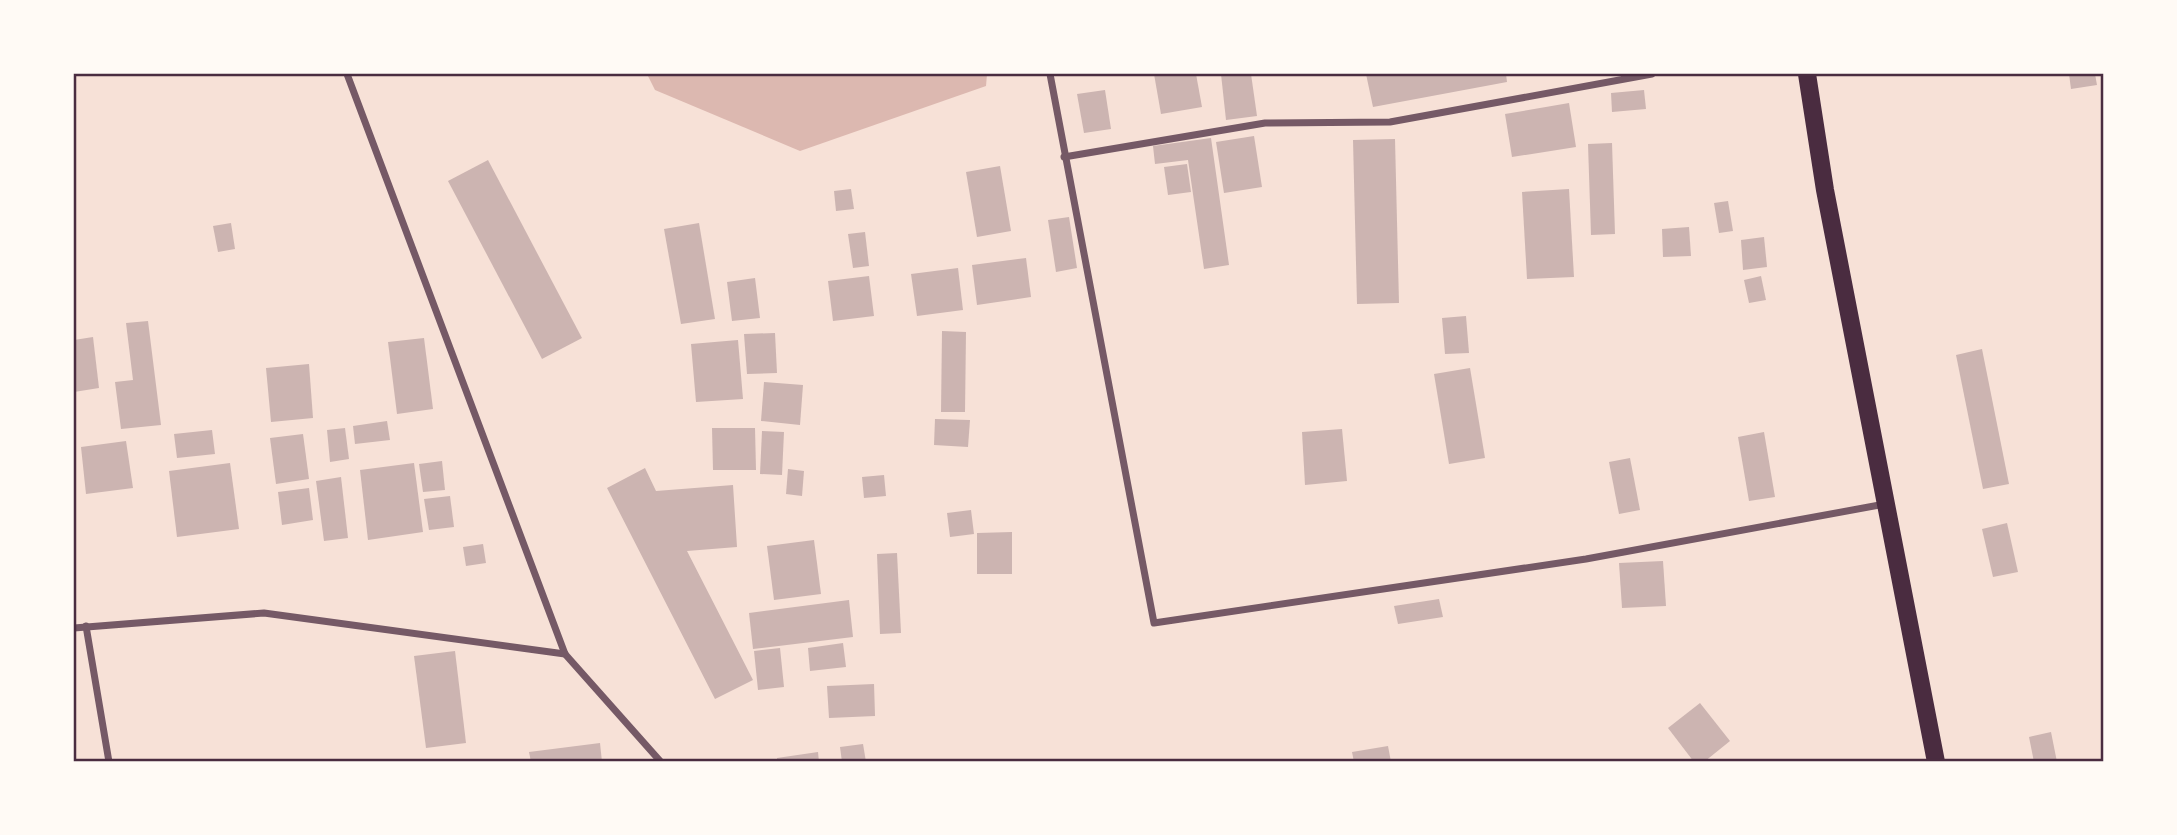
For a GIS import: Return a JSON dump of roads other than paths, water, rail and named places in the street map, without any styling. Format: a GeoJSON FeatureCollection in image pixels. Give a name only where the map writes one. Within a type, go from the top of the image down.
{"type":"FeatureCollection","features":[{"type":"Feature","properties":{"kind":"main road"},"geometry":{"type":"LineString","coordinates":[[1807,74],[1825,190],[1936,761]]}},
{"type":"Feature","properties":{"kind":"street"},"geometry":{"type":"LineString","coordinates":[[347,74],[565,654],[661,761]]}},
{"type":"Feature","properties":{"kind":"street"},"geometry":{"type":"LineString","coordinates":[[1050,74],[1154,623],[1586,559],[1885,504]]}},
{"type":"Feature","properties":{"kind":"street"},"geometry":{"type":"LineString","coordinates":[[1064,157],[1265,123],[1390,122],[1652,74]]}},
{"type":"Feature","properties":{"kind":"street"},"geometry":{"type":"LineString","coordinates":[[74,628],[264,613],[565,654]]}},
{"type":"Feature","properties":{"kind":"street"},"geometry":{"type":"LineString","coordinates":[[86,626],[109,761]]}}]}
